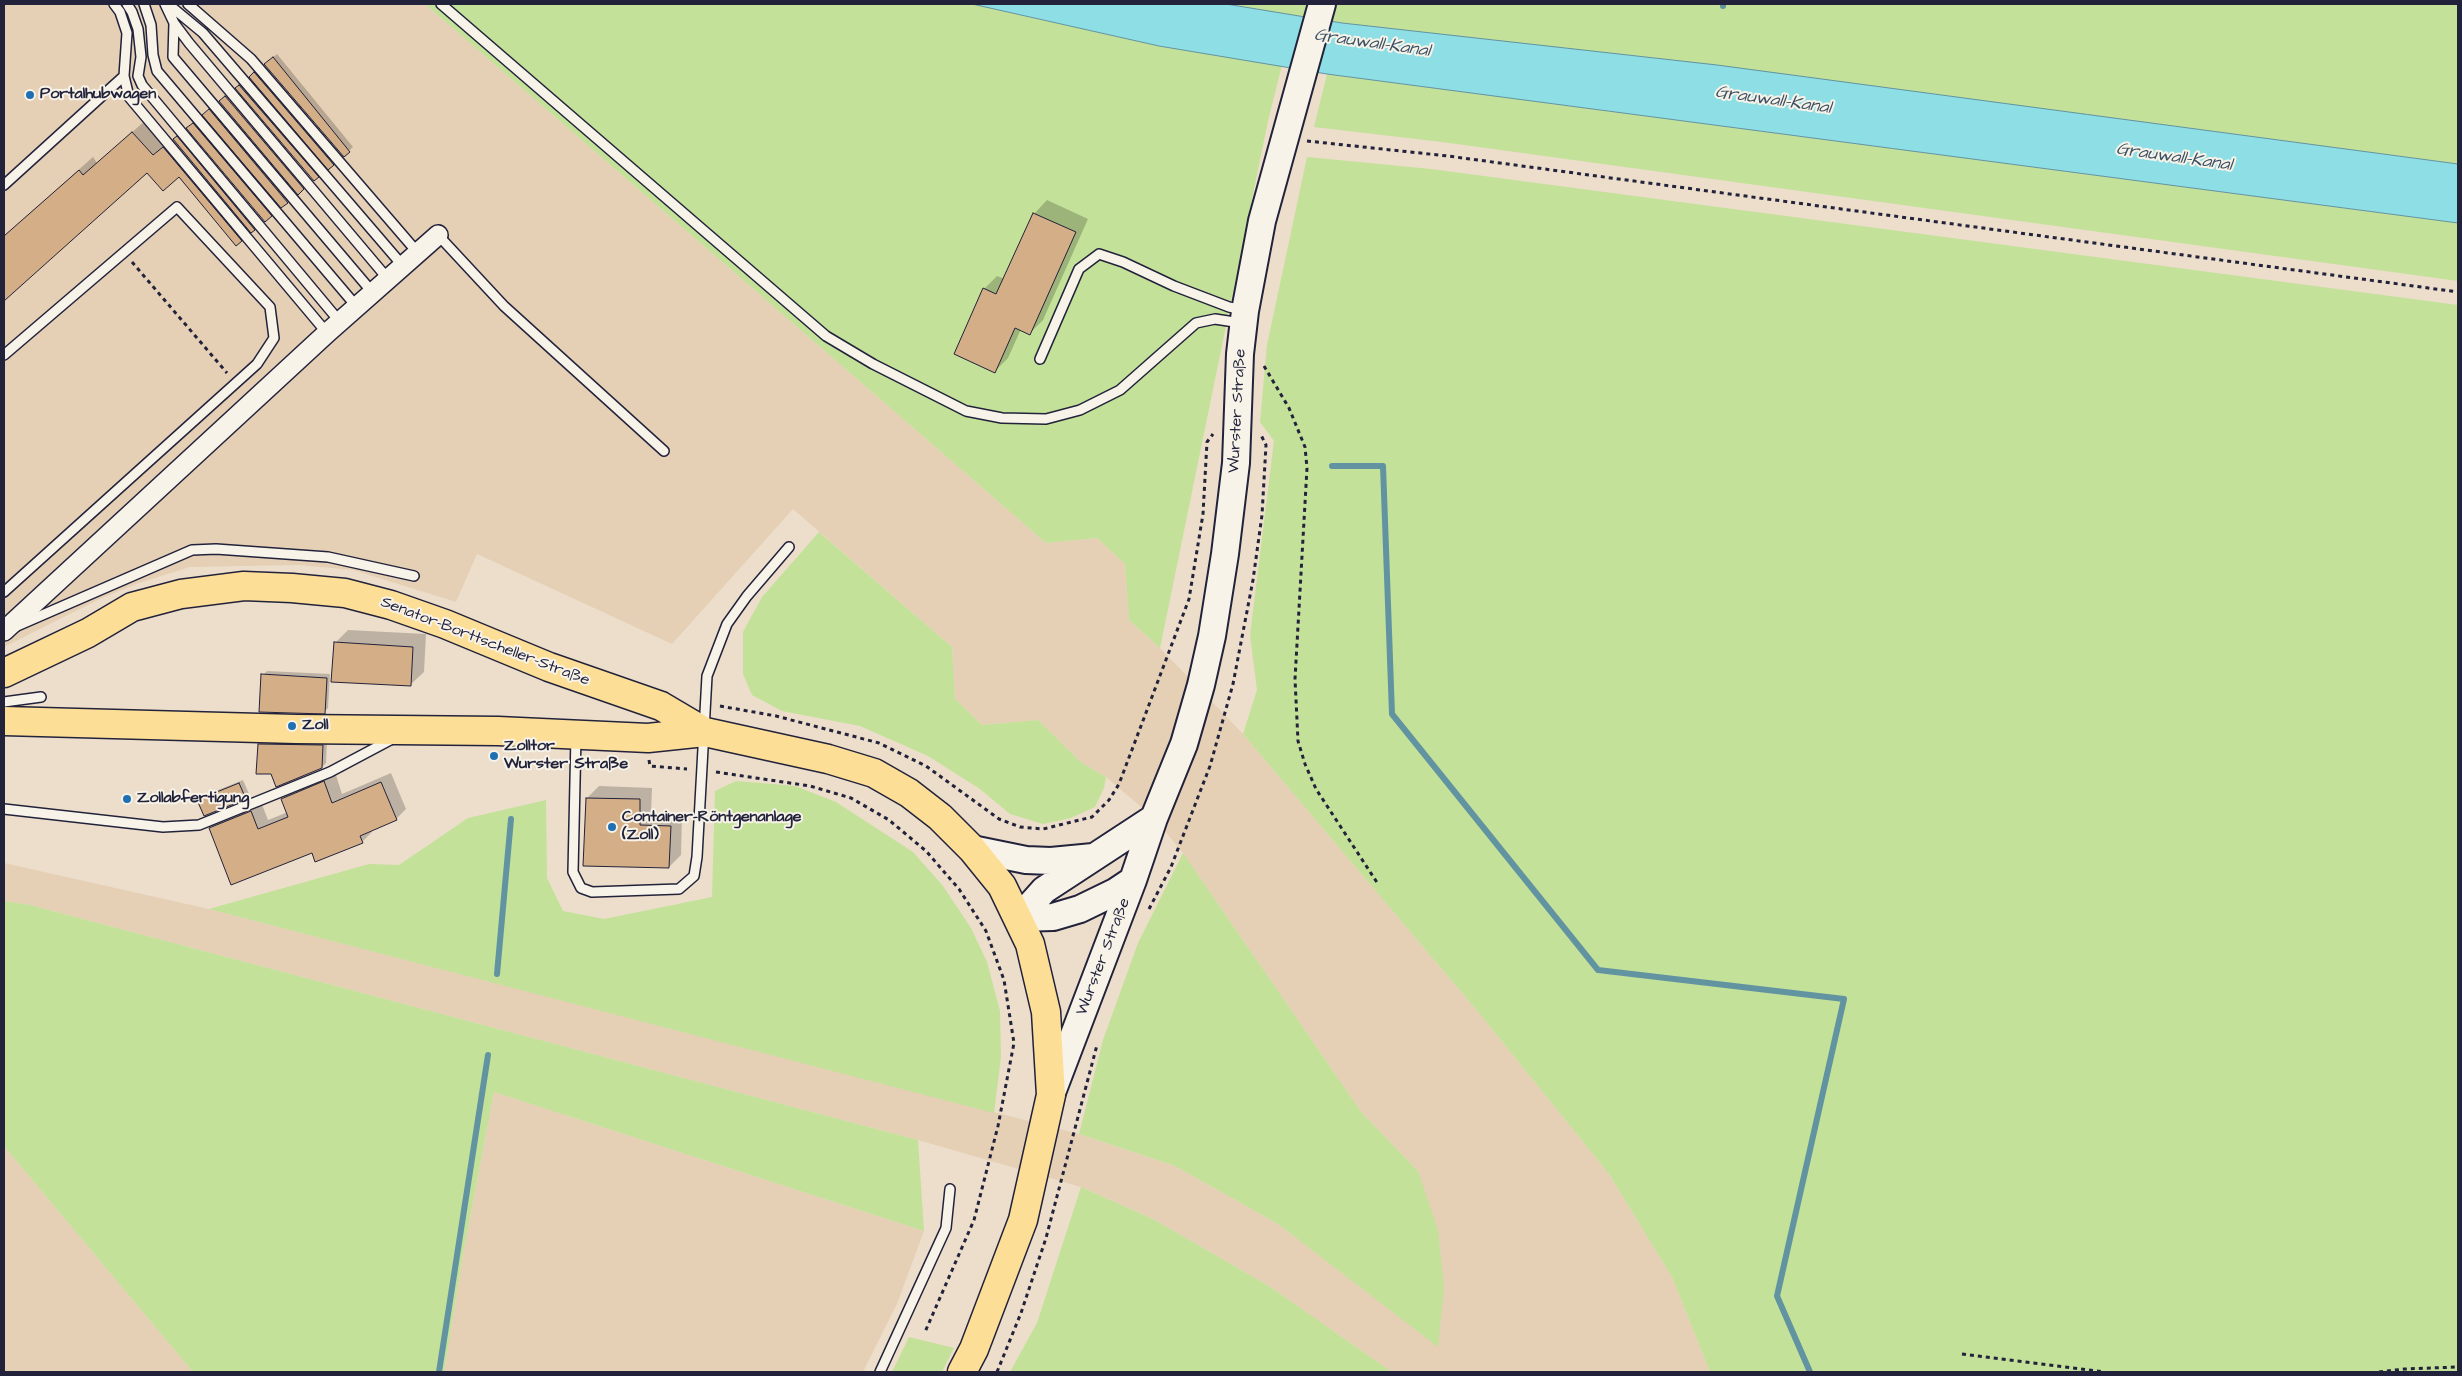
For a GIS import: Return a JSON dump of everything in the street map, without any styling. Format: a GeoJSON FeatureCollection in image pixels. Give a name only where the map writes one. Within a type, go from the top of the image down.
{"type":"FeatureCollection","features":[{"type":"Feature","properties":{"kind":"main road","name":"Wurster Straße"},"geometry":{"type":"LineString","coordinates":[[962,1372],[974,1349],[1023,1220],[1051,1095],[1133,880],[1154,818],[1184,744],[1212,636],[1225,554],[1236,463],[1240,354],[1244,317],[1262,221],[1322,4]]}},
{"type":"Feature","properties":{"kind":"main road","name":"Senator-Borttscheller-Straße"},"geometry":{"type":"LineString","coordinates":[[4,674],[88,633],[132,607],[190,593],[244,586],[292,588],[345,593],[391,604],[446,624],[549,668],[661,706],[705,732],[828,759],[874,773],[909,793],[932,811],[972,849],[1002,886],[1020,918]]}},
{"type":"Feature","properties":{"kind":"main road","name":"Senator-Borttscheller-Straße"},"geometry":{"type":"LineString","coordinates":[[4,721],[296,729],[412,729],[576,733],[648,738],[705,732]]}},
{"type":"Feature","properties":{"kind":"main road"},"geometry":{"type":"LineString","coordinates":[[1020,918],[1044,890],[1154,818]]}},
{"type":"Feature","properties":{"kind":"main road"},"geometry":{"type":"LineString","coordinates":[[972,849],[1026,860],[1051,861],[1093,857]]}},
{"type":"Feature","properties":{"kind":"main road"},"geometry":{"type":"LineString","coordinates":[[1020,918],[1054,917],[1080,909],[1115,892],[1133,880]]}},
{"type":"Feature","properties":{"kind":"main road","name":"Wurster Straße"},"geometry":{"type":"LineString","coordinates":[[1020,918],[1030,944],[1046,1012],[1051,1095]]}},
{"type":"Feature","properties":{"kind":"street"},"geometry":{"type":"LineString","coordinates":[[4,632],[334,327],[438,235]]}},
{"type":"Feature","properties":{"kind":"lane"},"geometry":{"type":"LineString","coordinates":[[114,4],[120,12],[127,33],[124,76],[129,97],[334,327]]}},
{"type":"Feature","properties":{"kind":"lane"},"geometry":{"type":"LineString","coordinates":[[126,4],[132,12],[138,28],[141,57],[138,76],[142,85],[334,327]]}},
{"type":"Feature","properties":{"kind":"lane"},"geometry":{"type":"LineString","coordinates":[[144,4],[151,26],[152,55],[157,71],[357,306]]}},
{"type":"Feature","properties":{"kind":"lane"},"geometry":{"type":"LineString","coordinates":[[167,4],[174,23],[189,44],[388,279]]}},
{"type":"Feature","properties":{"kind":"lane"},"geometry":{"type":"LineString","coordinates":[[167,4],[203,33],[403,266]]}},
{"type":"Feature","properties":{"kind":"lane"},"geometry":{"type":"LineString","coordinates":[[188,4],[251,59],[418,252]]}},
{"type":"Feature","properties":{"kind":"lane"},"geometry":{"type":"LineString","coordinates":[[441,4],[826,336],[873,364],[966,411],[1002,418],[1046,419],[1080,410],[1120,390],[1196,323],[1215,319],[1244,317]]}},
{"type":"Feature","properties":{"kind":"lane"},"geometry":{"type":"LineString","coordinates":[[174,23],[173,58],[373,293]]}},
{"type":"Feature","properties":{"kind":"lane"},"geometry":{"type":"LineString","coordinates":[[4,185],[124,76]]}},
{"type":"Feature","properties":{"kind":"lane"},"geometry":{"type":"LineString","coordinates":[[4,355],[177,206],[270,307],[274,338],[257,364],[4,592]]}},
{"type":"Feature","properties":{"kind":"lane"},"geometry":{"type":"LineString","coordinates":[[438,235],[504,306],[664,451]]}},
{"type":"Feature","properties":{"kind":"lane"},"geometry":{"type":"LineString","coordinates":[[1040,359],[1079,269],[1099,254],[1123,262],[1174,286],[1229,307],[1244,317]]}},
{"type":"Feature","properties":{"kind":"lane"},"geometry":{"type":"LineString","coordinates":[[576,733],[573,872],[581,888],[592,892],[679,889],[694,876],[697,857],[708,676],[727,624],[747,596],[789,547]]}},
{"type":"Feature","properties":{"kind":"lane"},"geometry":{"type":"LineString","coordinates":[[4,632],[192,550],[216,549],[328,557],[414,576]]}},
{"type":"Feature","properties":{"kind":"lane"},"geometry":{"type":"LineString","coordinates":[[4,702],[41,697]]}},
{"type":"Feature","properties":{"kind":"lane"},"geometry":{"type":"LineString","coordinates":[[4,810],[163,827],[199,825],[330,772],[412,729]]}},
{"type":"Feature","properties":{"kind":"lane"},"geometry":{"type":"LineString","coordinates":[[880,1372],[946,1228],[950,1189]]}},
{"type":"Feature","properties":{"kind":"path"},"geometry":{"type":"LineString","coordinates":[[1284,136],[1301,141],[1448,156],[2458,292]]}},
{"type":"Feature","properties":{"kind":"path"},"geometry":{"type":"LineString","coordinates":[[123,253],[236,383]]}},
{"type":"Feature","properties":{"kind":"path"},"geometry":{"type":"LineString","coordinates":[[1240,354],[1257,357],[1264,367],[1289,408],[1305,447],[1307,468],[1295,679],[1298,741],[1305,764],[1316,789],[1378,884]]}},
{"type":"Feature","properties":{"kind":"path"},"geometry":{"type":"LineString","coordinates":[[706,704],[776,716],[879,743],[926,766],[999,818],[1020,826],[1043,829],[1092,817],[1109,800],[1119,784],[1189,599],[1203,514],[1208,442],[1219,426]]}},
{"type":"Feature","properties":{"kind":"path"},"geometry":{"type":"LineString","coordinates":[[648,738],[650,766],[810,786],[851,798],[874,811],[889,820],[926,851],[960,889],[986,931],[1004,980],[1014,1043],[998,1126],[974,1220],[925,1332]]}},
{"type":"Feature","properties":{"kind":"path"},"geometry":{"type":"LineString","coordinates":[[1962,1354],[2104,1372]]}},
{"type":"Feature","properties":{"kind":"path"},"geometry":{"type":"LineString","coordinates":[[2379,1372],[2458,1367]]}},
{"type":"Feature","properties":{"kind":"shaded area"},"geometry":{"type":"Polygon","coordinates":[[[4,4],[425,4],[1046,543],[1097,538],[1125,564],[1129,620],[1160,648],[1243,734],[1479,1013],[1609,1174],[1672,1277],[1710,1372],[1392,1372],[1269,1286],[1153,1219],[1081,1187],[918,1140],[30,905],[4,901],[4,863],[209,909],[1079,1134],[1175,1166],[1278,1224],[1438,1346],[1418,1171],[1362,1113],[1183,853],[1154,818],[1106,777],[1082,763],[1038,720],[982,725],[955,699],[952,647],[793,509],[672,644],[477,554],[456,602],[353,570],[299,565],[190,567],[139,583],[102,598],[4,647],[4,4]]]}},
{"type":"Feature","properties":{"kind":"shaded area"},"geometry":{"type":"Polygon","coordinates":[[[494,1092],[924,1231],[897,1304],[863,1372],[444,1372],[464,1249],[494,1092]]]}},
{"type":"Feature","properties":{"kind":"shaded area"},"geometry":{"type":"Polygon","coordinates":[[[4,1146],[193,1372],[4,1372],[4,1146]]]}},
{"type":"Feature","properties":{"kind":"green space"},"geometry":{"type":"Polygon","coordinates":[[[425,4],[972,4],[1159,46],[1282,65],[1268,121],[1160,648],[1129,620],[1125,564],[1097,538],[1046,543],[425,4]]]}},
{"type":"Feature","properties":{"kind":"green space"},"geometry":{"type":"Polygon","coordinates":[[[1226,4],[2458,4],[2458,164],[2171,126],[1342,23],[1226,4]]]}},
{"type":"Feature","properties":{"kind":"green space"},"geometry":{"type":"Polygon","coordinates":[[[1327,74],[2458,223],[2458,281],[1442,142],[1314,127],[1327,74]]]}},
{"type":"Feature","properties":{"kind":"green space"},"geometry":{"type":"Polygon","coordinates":[[[1307,157],[1431,169],[2458,305],[2458,1372],[1710,1372],[1672,1277],[1609,1174],[1479,1013],[1243,734],[1257,690],[1250,635],[1274,441],[1260,422],[1267,345],[1307,157]]]}},
{"type":"Feature","properties":{"kind":"green space"},"geometry":{"type":"Polygon","coordinates":[[[819,532],[952,647],[955,699],[982,725],[1038,720],[1082,763],[1106,777],[1104,788],[1095,807],[1071,818],[1043,824],[1010,814],[980,789],[928,756],[860,726],[782,711],[752,695],[743,674],[743,632],[762,597],[819,532]]]}},
{"type":"Feature","properties":{"kind":"green space"},"geometry":{"type":"Polygon","coordinates":[[[736,781],[795,786],[836,802],[913,852],[943,886],[971,928],[987,962],[1000,1011],[1001,1057],[994,1113],[209,909],[369,864],[399,865],[468,818],[546,800],[547,878],[563,911],[604,919],[712,897],[715,791],[736,781]]]}},
{"type":"Feature","properties":{"kind":"green space"},"geometry":{"type":"Polygon","coordinates":[[[1183,853],[1362,1113],[1418,1171],[1438,1230],[1444,1288],[1438,1347],[1278,1224],[1175,1166],[1079,1134],[1103,1040],[1138,943],[1183,853]]]}},
{"type":"Feature","properties":{"kind":"green space"},"geometry":{"type":"Polygon","coordinates":[[[4,901],[30,905],[918,1140],[924,1231],[494,1092],[464,1249],[444,1372],[193,1372],[4,1146],[4,901]]]}},
{"type":"Feature","properties":{"kind":"green space"},"geometry":{"type":"Polygon","coordinates":[[[1081,1187],[1153,1219],[1269,1286],[1392,1372],[1010,1372],[1037,1323],[1081,1187]]]}},
{"type":"Feature","properties":{"kind":"green space"},"geometry":{"type":"Polygon","coordinates":[[[909,1337],[954,1348],[942,1372],[892,1372],[909,1337]]]}},
{"type":"Feature","properties":{"kind":"water","name":"Grauwall-Kanal"},"geometry":{"type":"Polygon","coordinates":[[[972,4],[1226,4],[1342,23],[1717,65],[2458,164],[2458,223],[1327,74],[1159,46],[972,4]]]}},
{"type":"Feature","properties":{"kind":"building"},"geometry":{"type":"Polygon","coordinates":[[[273,57],[350,152],[344,157],[264,64],[273,57]]]}},
{"type":"Feature","properties":{"kind":"building"},"geometry":{"type":"Polygon","coordinates":[[[254,72],[334,165],[328,170],[249,77],[254,72]]]}},
{"type":"Feature","properties":{"kind":"building"},"geometry":{"type":"Polygon","coordinates":[[[239,85],[319,177],[314,181],[235,88],[239,85]]]}},
{"type":"Feature","properties":{"kind":"building"},"geometry":{"type":"Polygon","coordinates":[[[225,96],[304,189],[298,195],[219,101],[225,96]]]}},
{"type":"Feature","properties":{"kind":"building"},"geometry":{"type":"Polygon","coordinates":[[[209,109],[288,203],[281,208],[202,115],[209,109]]]}},
{"type":"Feature","properties":{"kind":"building"},"geometry":{"type":"Polygon","coordinates":[[[193,123],[272,216],[265,222],[186,128],[193,123]]]}},
{"type":"Feature","properties":{"kind":"building"},"geometry":{"type":"Polygon","coordinates":[[[132,132],[153,155],[163,147],[242,241],[236,246],[179,177],[163,191],[147,173],[4,301],[4,236],[79,170],[83,175],[132,132]]]}},
{"type":"Feature","properties":{"kind":"building"},"geometry":{"type":"Polygon","coordinates":[[[177,136],[255,230],[251,233],[173,139],[177,136]]]}},
{"type":"Feature","properties":{"kind":"building"},"geometry":{"type":"Polygon","coordinates":[[[1033,213],[1076,232],[1030,335],[1015,328],[995,373],[954,354],[983,288],[996,294],[1033,213]]]}},
{"type":"Feature","properties":{"kind":"building"},"geometry":{"type":"Polygon","coordinates":[[[334,642],[413,647],[411,686],[331,682],[334,642]]]}},
{"type":"Feature","properties":{"kind":"building"},"geometry":{"type":"Polygon","coordinates":[[[261,674],[327,678],[325,714],[259,712],[261,674]]]}},
{"type":"Feature","properties":{"kind":"building"},"geometry":{"type":"Polygon","coordinates":[[[258,744],[323,745],[322,768],[276,787],[271,774],[256,774],[258,744]]]}},
{"type":"Feature","properties":{"kind":"building"},"geometry":{"type":"Polygon","coordinates":[[[324,781],[332,803],[381,782],[397,820],[360,836],[363,843],[315,862],[312,853],[231,885],[209,828],[251,811],[258,829],[288,817],[281,799],[324,781]]]}},
{"type":"Feature","properties":{"kind":"building"},"geometry":{"type":"Polygon","coordinates":[[[239,783],[246,799],[204,816],[197,800],[239,783]]]}},
{"type":"Feature","properties":{"kind":"building","name":"Container-Röntgenanlage (Zoll)"},"geometry":{"type":"Polygon","coordinates":[[[586,798],[640,799],[640,825],[671,826],[669,868],[583,866],[586,798]]]}},
{"type":"Feature","properties":{"kind":"waterway"},"geometry":{"type":"LineString","coordinates":[[1332,466],[1383,466],[1392,714],[1598,970],[1844,999],[1777,1296],[1810,1372]]}},
{"type":"Feature","properties":{"kind":"waterway"},"geometry":{"type":"LineString","coordinates":[[497,974],[511,819]]}},
{"type":"Feature","properties":{"kind":"waterway"},"geometry":{"type":"LineString","coordinates":[[439,1372],[488,1055]]}},
{"type":"Feature","properties":{"kind":"place","name":"Portalhubwagen"},"geometry":{"type":"Point","coordinates":[30,95]}},
{"type":"Feature","properties":{"kind":"place","name":"Zoll"},"geometry":{"type":"Point","coordinates":[292,726]}},
{"type":"Feature","properties":{"kind":"place","name":"Zolltor Wurster Straße"},"geometry":{"type":"Point","coordinates":[494,756]}},
{"type":"Feature","properties":{"kind":"place","name":"Zollabfertigung"},"geometry":{"type":"Point","coordinates":[127,799]}},
{"type":"Feature","properties":{"kind":"place","name":"Container-Röntgenanlage (Zoll)"},"geometry":{"type":"Point","coordinates":[612,827]}}]}
